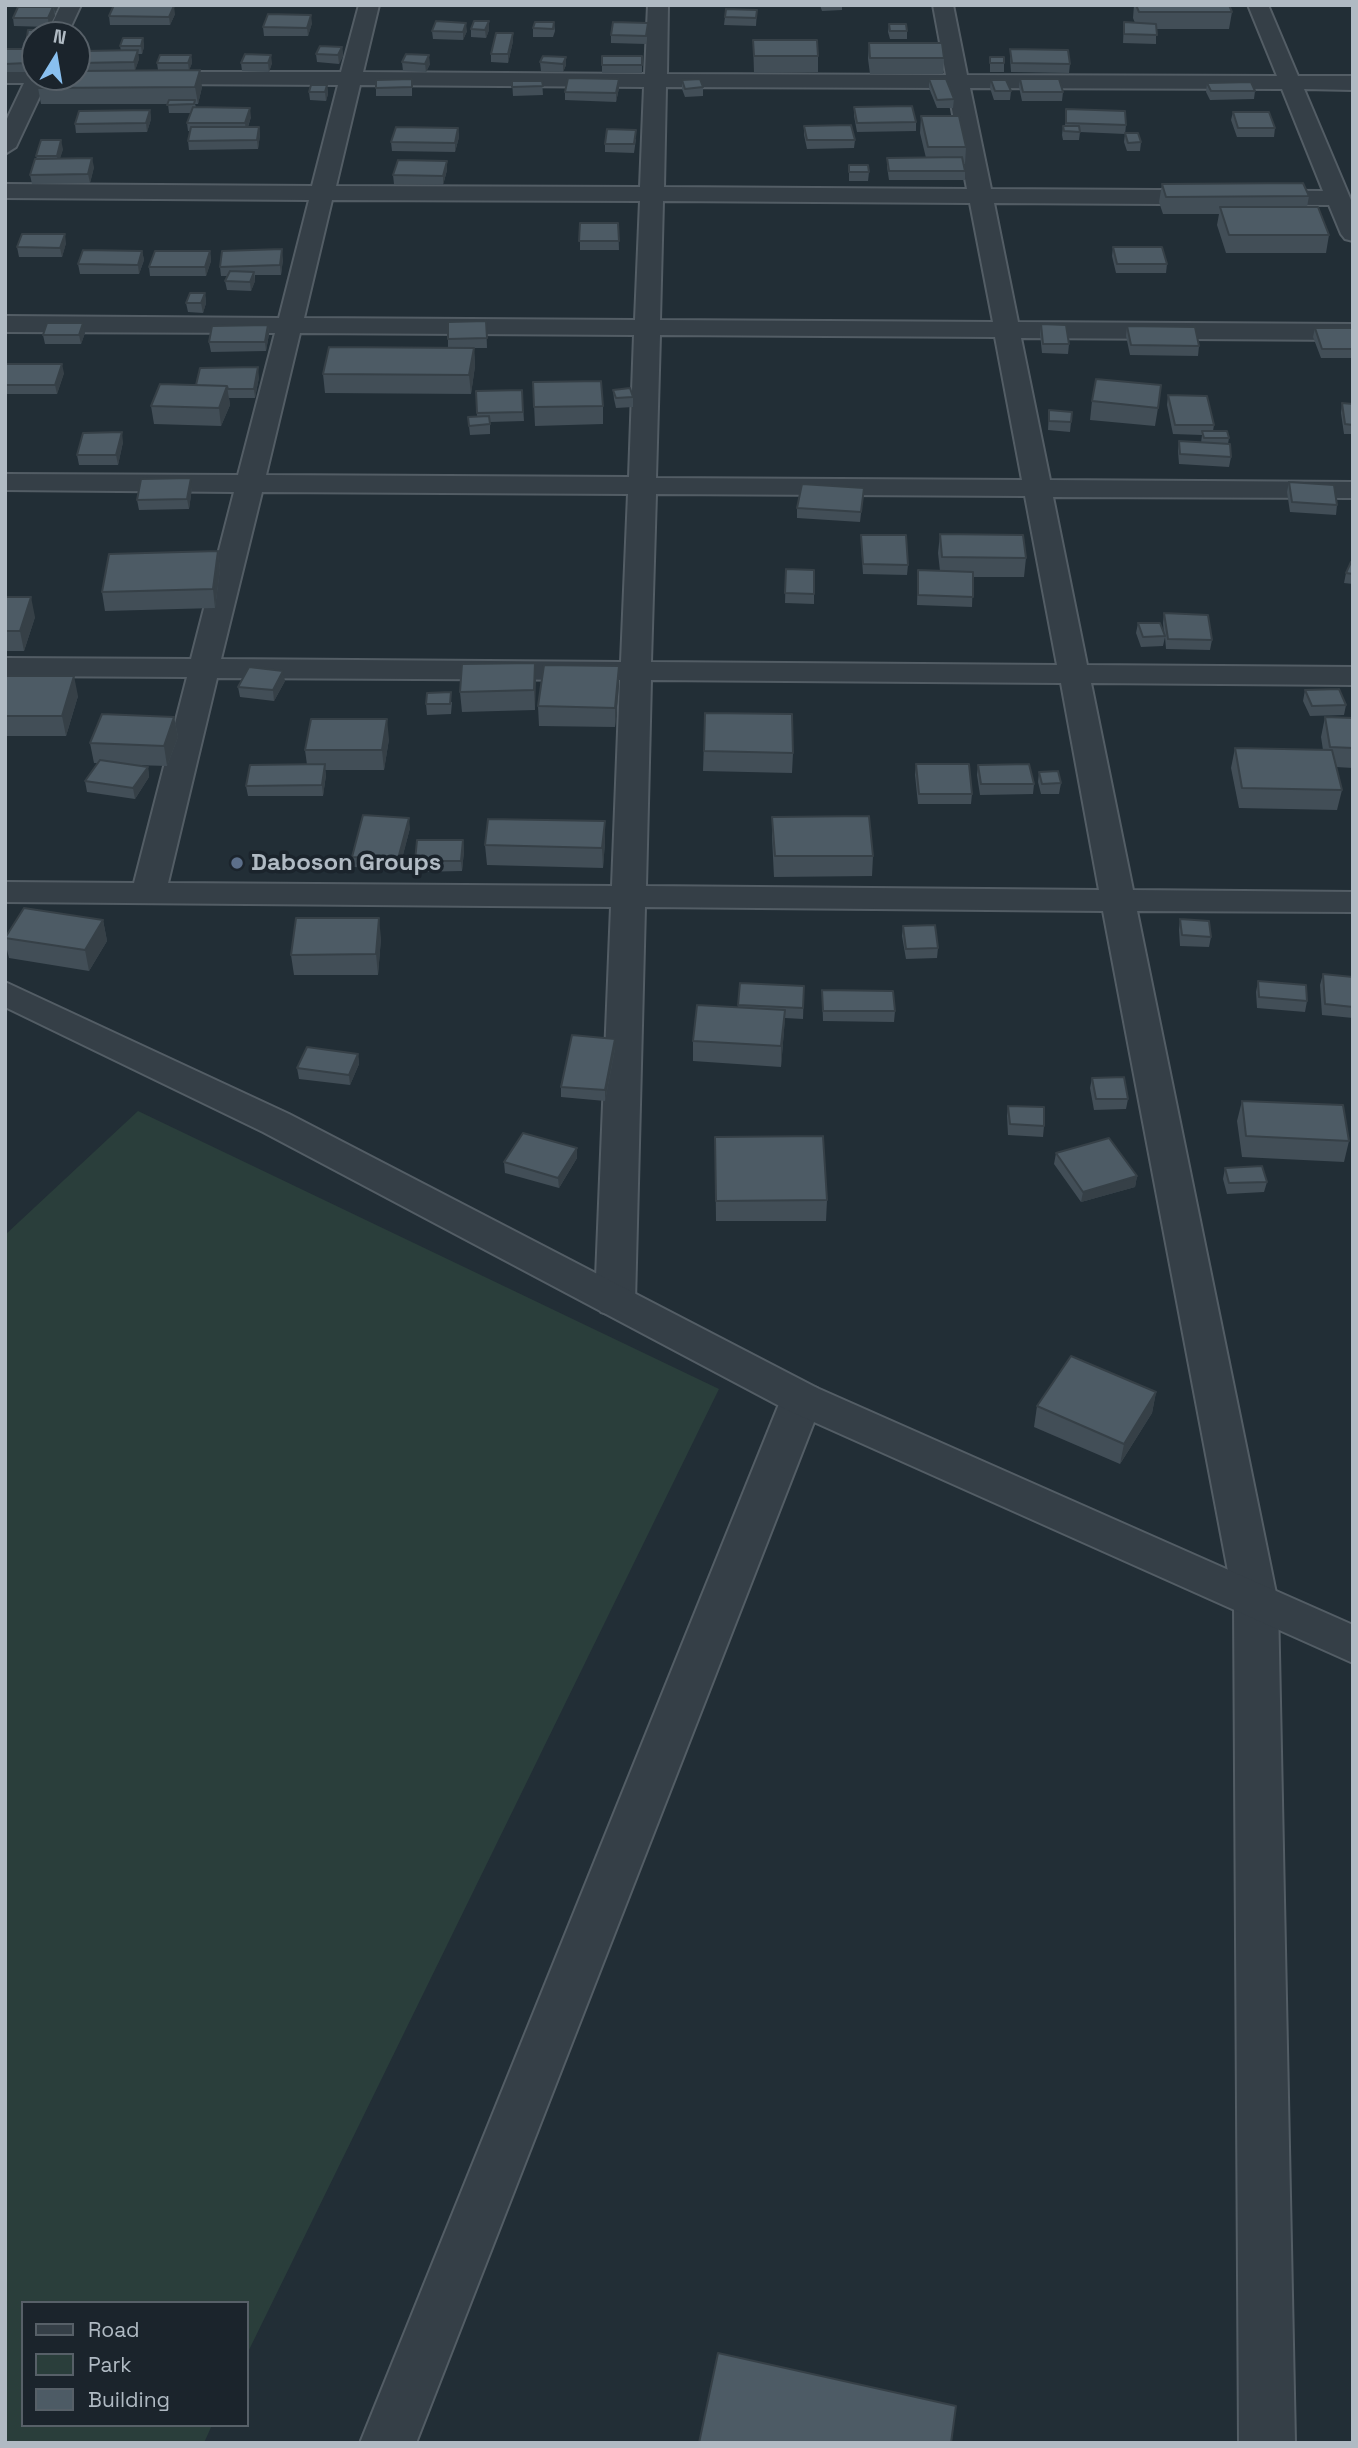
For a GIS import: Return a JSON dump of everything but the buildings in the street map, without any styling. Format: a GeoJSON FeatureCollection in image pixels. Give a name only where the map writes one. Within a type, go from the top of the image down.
{"type":"FeatureCollection","features":[{"type":"Feature","properties":{"kind":"street"},"geometry":{"type":"LineString","coordinates":[[64,21],[71,5]]}},
{"type":"Feature","properties":{"kind":"street"},"geometry":{"type":"LineString","coordinates":[[148,894],[369,5]]}},
{"type":"Feature","properties":{"kind":"street"},"geometry":{"type":"LineString","coordinates":[[615,1302],[658,5]]}},
{"type":"Feature","properties":{"kind":"street"},"geometry":{"type":"LineString","coordinates":[[943,5],[1256,1603],[1267,2443]]}},
{"type":"Feature","properties":{"kind":"street"},"geometry":{"type":"LineString","coordinates":[[1258,5],[1353,234]]}},
{"type":"Feature","properties":{"kind":"street"},"geometry":{"type":"LineString","coordinates":[[91,78],[1353,83]]}},
{"type":"Feature","properties":{"kind":"street"},"geometry":{"type":"LineString","coordinates":[[5,147],[31,91]]}},
{"type":"Feature","properties":{"kind":"street"},"geometry":{"type":"LineString","coordinates":[[5,191],[1338,198]]}},
{"type":"Feature","properties":{"kind":"street"},"geometry":{"type":"LineString","coordinates":[[5,324],[1353,332]]}},
{"type":"Feature","properties":{"kind":"street"},"geometry":{"type":"LineString","coordinates":[[5,482],[1353,490]]}},
{"type":"Feature","properties":{"kind":"street"},"geometry":{"type":"LineString","coordinates":[[5,667],[1353,676]]}},
{"type":"Feature","properties":{"kind":"street"},"geometry":{"type":"LineString","coordinates":[[5,892],[1353,902]]}},
{"type":"Feature","properties":{"kind":"street"},"geometry":{"type":"LineString","coordinates":[[5,993],[276,1123],[803,1399],[1353,1645]]}},
{"type":"Feature","properties":{"kind":"street"},"geometry":{"type":"LineString","coordinates":[[388,2443],[803,1399]]}},
{"type":"Feature","properties":{"kind":"green space"},"geometry":{"type":"Polygon","coordinates":[[[138,1111],[719,1389],[248,2352],[248,2301],[21,2301],[21,2427],[211,2427],[204,2443],[5,2443],[5,1235],[138,1111]]]}},
{"type":"Feature","properties":{"kind":"place","name":"Daboson Groups"},"geometry":{"type":"Point","coordinates":[237,863]}}]}
